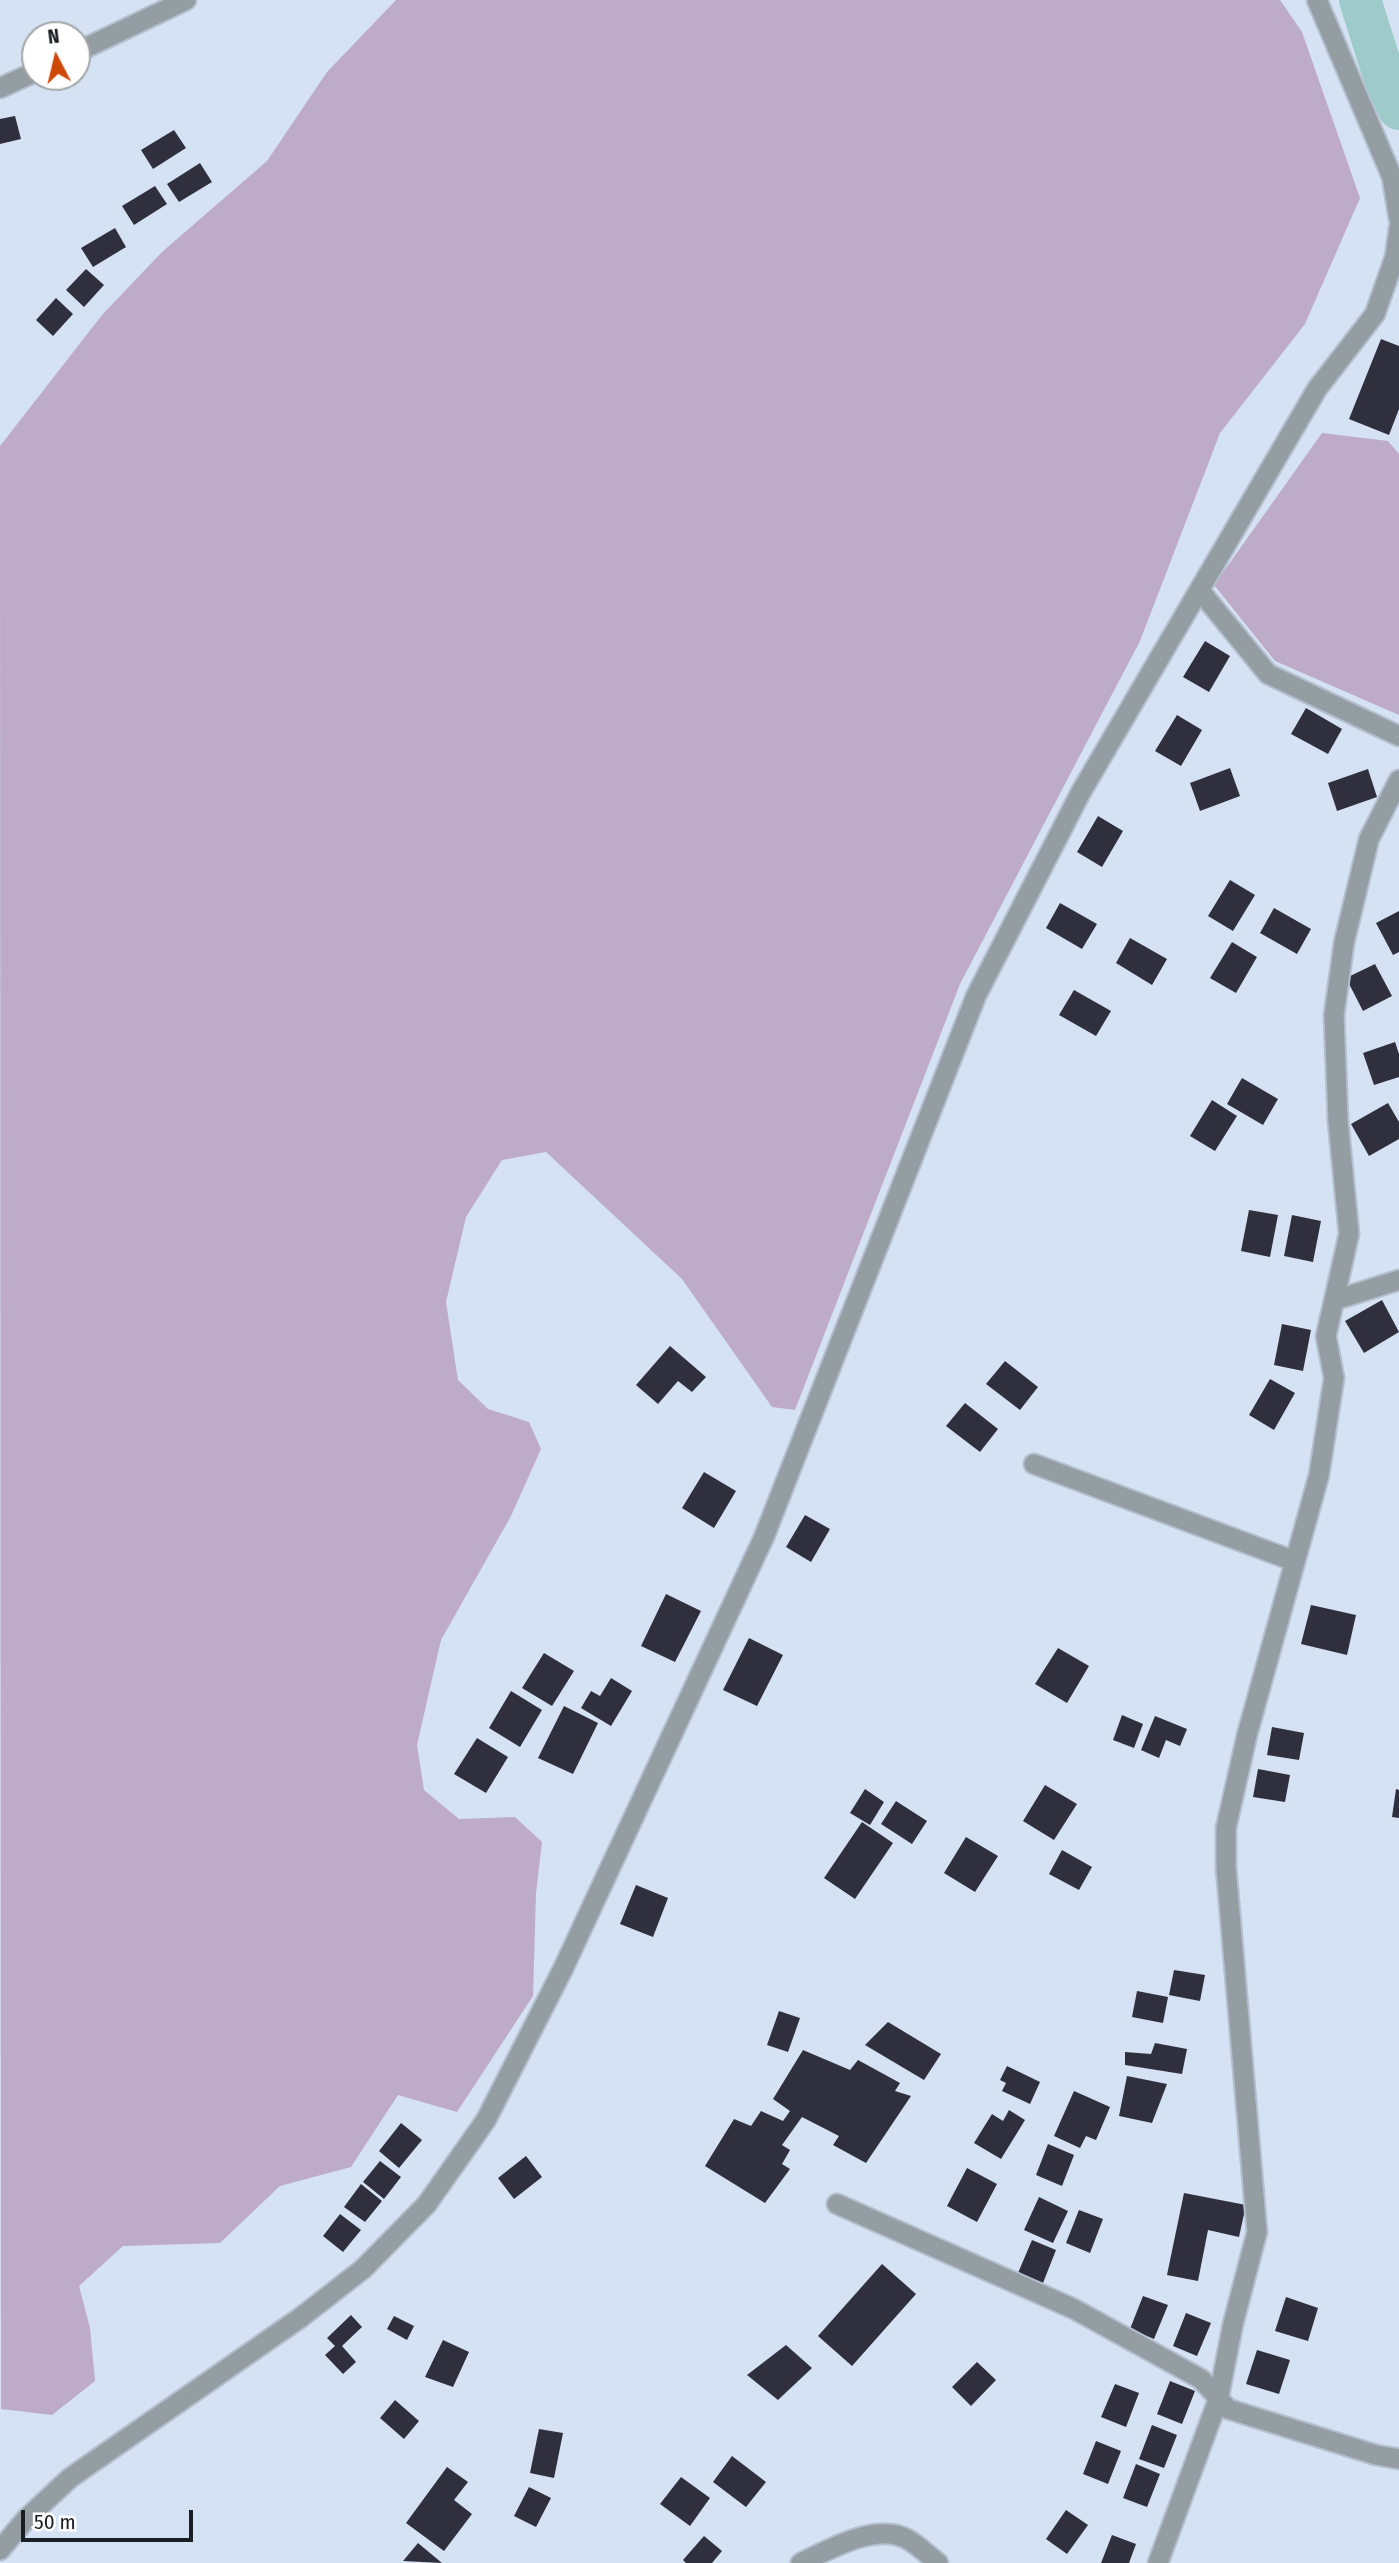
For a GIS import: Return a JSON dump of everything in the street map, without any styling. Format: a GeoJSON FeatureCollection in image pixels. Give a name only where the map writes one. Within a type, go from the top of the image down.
{"type":"FeatureCollection","features":[{"type":"Feature","properties":{"kind":"street"},"geometry":{"type":"LineString","coordinates":[[91,45],[186,0]]}},
{"type":"Feature","properties":{"kind":"street"},"geometry":{"type":"LineString","coordinates":[[1317,0],[1392,177],[1399,219]]}},
{"type":"Feature","properties":{"kind":"street"},"geometry":{"type":"LineString","coordinates":[[0,88],[21,78]]}},
{"type":"Feature","properties":{"kind":"street"},"geometry":{"type":"LineString","coordinates":[[0,2550],[26,2519],[70,2478],[300,2318],[363,2269],[427,2204],[486,2120],[564,1969],[764,1537],[976,996],[1082,792],[1317,389],[1375,314],[1397,259],[1399,228]]}},
{"type":"Feature","properties":{"kind":"street"},"geometry":{"type":"LineString","coordinates":[[1201,592],[1268,674],[1399,736]]}},
{"type":"Feature","properties":{"kind":"street"},"geometry":{"type":"LineString","coordinates":[[1158,2563],[1218,2400],[1233,2324],[1257,2232],[1226,1828],[1247,1735],[1319,1475],[1334,1378],[1326,1336],[1349,1234],[1338,1121],[1334,1015],[1344,943],[1368,839],[1399,780]]}},
{"type":"Feature","properties":{"kind":"street"},"geometry":{"type":"LineString","coordinates":[[1335,1300],[1399,1280]]}},
{"type":"Feature","properties":{"kind":"street"},"geometry":{"type":"LineString","coordinates":[[1034,1464],[1294,1560]]}},
{"type":"Feature","properties":{"kind":"street"},"geometry":{"type":"LineString","coordinates":[[837,2204],[1074,2309],[1201,2379],[1228,2409],[1376,2455],[1399,2459]]}},
{"type":"Feature","properties":{"kind":"street"},"geometry":{"type":"LineString","coordinates":[[801,2563],[850,2539],[885,2535],[905,2538],[938,2563]]}},
{"type":"Feature","properties":{"kind":"shaded area"},"geometry":{"type":"Polygon","coordinates":[[[396,0],[1280,0],[1302,32],[1360,198],[1305,324],[1220,433],[1140,641],[960,984],[795,1410],[772,1407],[682,1279],[546,1152],[502,1160],[466,1217],[446,1302],[458,1380],[488,1409],[529,1422],[541,1449],[511,1516],[441,1640],[417,1745],[424,1790],[459,1819],[515,1817],[542,1842],[536,1893],[533,1996],[457,2112],[398,2095],[351,2167],[280,2186],[220,2243],[123,2246],[79,2286],[90,2328],[95,2381],[52,2415],[1,2409],[0,446],[102,315],[162,252],[267,161],[327,72],[396,0]]]}},
{"type":"Feature","properties":{"kind":"shaded area"},"geometry":{"type":"Polygon","coordinates":[[[1322,433],[1388,441],[1399,454],[1399,715],[1275,661],[1214,585],[1322,433]]]}},
{"type":"Feature","properties":{"kind":"building"},"geometry":{"type":"Polygon","coordinates":[[[15,116],[21,139],[0,144],[0,119],[15,116]]]}},
{"type":"Feature","properties":{"kind":"building"},"geometry":{"type":"Polygon","coordinates":[[[174,130],[186,148],[153,169],[141,150],[174,130]]]}},
{"type":"Feature","properties":{"kind":"building"},"geometry":{"type":"Polygon","coordinates":[[[200,163],[212,182],[179,202],[167,184],[200,163]]]}},
{"type":"Feature","properties":{"kind":"building"},"geometry":{"type":"Polygon","coordinates":[[[155,186],[167,204],[134,225],[122,206],[155,186]]]}},
{"type":"Feature","properties":{"kind":"building"},"geometry":{"type":"Polygon","coordinates":[[[115,228],[126,247],[93,267],[81,248],[115,228]]]}},
{"type":"Feature","properties":{"kind":"building"},"geometry":{"type":"Polygon","coordinates":[[[86,269],[104,285],[84,307],[66,290],[86,269]]]}},
{"type":"Feature","properties":{"kind":"building"},"geometry":{"type":"Polygon","coordinates":[[[56,298],[73,314],[53,336],[36,320],[56,298]]]}},
{"type":"Feature","properties":{"kind":"building"},"geometry":{"type":"Polygon","coordinates":[[[1381,339],[1399,346],[1399,409],[1389,435],[1349,419],[1381,339]]]}},
{"type":"Feature","properties":{"kind":"building"},"geometry":{"type":"Polygon","coordinates":[[[1205,641],[1230,656],[1209,692],[1183,677],[1205,641]]]}},
{"type":"Feature","properties":{"kind":"building"},"geometry":{"type":"Polygon","coordinates":[[[1306,708],[1342,729],[1328,754],[1291,734],[1306,708]]]}},
{"type":"Feature","properties":{"kind":"building"},"geometry":{"type":"Polygon","coordinates":[[[1177,715],[1202,730],[1181,766],[1155,751],[1177,715]]]}},
{"type":"Feature","properties":{"kind":"building"},"geometry":{"type":"Polygon","coordinates":[[[1230,768],[1240,796],[1200,811],[1190,783],[1230,768]]]}},
{"type":"Feature","properties":{"kind":"building"},"geometry":{"type":"Polygon","coordinates":[[[1368,769],[1377,797],[1337,811],[1328,783],[1368,769]]]}},
{"type":"Feature","properties":{"kind":"building"},"geometry":{"type":"Polygon","coordinates":[[[1098,816],[1123,831],[1102,867],[1077,852],[1098,816]]]}},
{"type":"Feature","properties":{"kind":"building"},"geometry":{"type":"Polygon","coordinates":[[[1230,880],[1255,895],[1233,931],[1208,916],[1230,880]]]}},
{"type":"Feature","properties":{"kind":"building"},"geometry":{"type":"Polygon","coordinates":[[[1060,903],[1097,924],[1082,949],[1046,928],[1060,903]]]}},
{"type":"Feature","properties":{"kind":"building"},"geometry":{"type":"Polygon","coordinates":[[[1274,908],[1311,929],[1297,954],[1260,933],[1274,908]]]}},
{"type":"Feature","properties":{"kind":"building"},"geometry":{"type":"Polygon","coordinates":[[[1399,911],[1399,952],[1393,955],[1376,923],[1399,911]]]}},
{"type":"Feature","properties":{"kind":"building"},"geometry":{"type":"Polygon","coordinates":[[[1130,938],[1167,959],[1152,985],[1116,963],[1130,938]]]}},
{"type":"Feature","properties":{"kind":"building"},"geometry":{"type":"Polygon","coordinates":[[[1232,942],[1257,957],[1236,993],[1210,978],[1232,942]]]}},
{"type":"Feature","properties":{"kind":"building"},"geometry":{"type":"Polygon","coordinates":[[[1375,964],[1392,996],[1363,1011],[1346,978],[1375,964]]]}},
{"type":"Feature","properties":{"kind":"building"},"geometry":{"type":"Polygon","coordinates":[[[1074,990],[1111,1011],[1096,1036],[1059,1015],[1074,990]]]}},
{"type":"Feature","properties":{"kind":"building"},"geometry":{"type":"Polygon","coordinates":[[[1395,1042],[1399,1054],[1399,1077],[1374,1085],[1363,1053],[1395,1042]]]}},
{"type":"Feature","properties":{"kind":"building"},"geometry":{"type":"Polygon","coordinates":[[[1242,1078],[1278,1099],[1263,1125],[1227,1104],[1242,1078]]]}},
{"type":"Feature","properties":{"kind":"building"},"geometry":{"type":"Polygon","coordinates":[[[1212,1100],[1237,1116],[1215,1151],[1190,1136],[1212,1100]]]}},
{"type":"Feature","properties":{"kind":"building"},"geometry":{"type":"Polygon","coordinates":[[[1388,1103],[1399,1122],[1399,1139],[1369,1156],[1351,1124],[1388,1103]]]}},
{"type":"Feature","properties":{"kind":"building"},"geometry":{"type":"Polygon","coordinates":[[[1249,1210],[1278,1215],[1270,1257],[1241,1251],[1249,1210]]]}},
{"type":"Feature","properties":{"kind":"building"},"geometry":{"type":"Polygon","coordinates":[[[1292,1215],[1321,1221],[1313,1262],[1284,1256],[1292,1215]]]}},
{"type":"Feature","properties":{"kind":"building"},"geometry":{"type":"Polygon","coordinates":[[[1382,1300],[1399,1332],[1364,1353],[1345,1321],[1382,1300]]]}},
{"type":"Feature","properties":{"kind":"building"},"geometry":{"type":"Polygon","coordinates":[[[1282,1324],[1311,1330],[1303,1371],[1274,1365],[1282,1324]]]}},
{"type":"Feature","properties":{"kind":"building"},"geometry":{"type":"Polygon","coordinates":[[[670,1346],[706,1377],[692,1392],[678,1381],[658,1404],[636,1385],[670,1346]]]}},
{"type":"Feature","properties":{"kind":"building"},"geometry":{"type":"Polygon","coordinates":[[[1005,1361],[1038,1387],[1020,1410],[986,1384],[1005,1361]]]}},
{"type":"Feature","properties":{"kind":"building"},"geometry":{"type":"Polygon","coordinates":[[[1270,1379],[1295,1393],[1274,1430],[1249,1415],[1270,1379]]]}},
{"type":"Feature","properties":{"kind":"building"},"geometry":{"type":"Polygon","coordinates":[[[965,1403],[998,1429],[980,1452],[946,1426],[965,1403]]]}},
{"type":"Feature","properties":{"kind":"building"},"geometry":{"type":"Polygon","coordinates":[[[704,1472],[736,1491],[714,1528],[682,1508],[704,1472]]]}},
{"type":"Feature","properties":{"kind":"building"},"geometry":{"type":"Polygon","coordinates":[[[805,1515],[830,1529],[811,1562],[786,1547],[805,1515]]]}},
{"type":"Feature","properties":{"kind":"building"},"geometry":{"type":"Polygon","coordinates":[[[666,1594],[701,1611],[675,1662],[641,1646],[666,1594]]]}},
{"type":"Feature","properties":{"kind":"building"},"geometry":{"type":"Polygon","coordinates":[[[1311,1605],[1356,1615],[1347,1655],[1301,1644],[1311,1605]]]}},
{"type":"Feature","properties":{"kind":"building"},"geometry":{"type":"Polygon","coordinates":[[[749,1638],[783,1655],[757,1706],[723,1690],[749,1638]]]}},
{"type":"Feature","properties":{"kind":"building"},"geometry":{"type":"Polygon","coordinates":[[[1058,1648],[1089,1666],[1067,1703],[1035,1684],[1058,1648]]]}},
{"type":"Feature","properties":{"kind":"building"},"geometry":{"type":"Polygon","coordinates":[[[544,1653],[574,1671],[552,1706],[522,1688],[544,1653]]]}},
{"type":"Feature","properties":{"kind":"building"},"geometry":{"type":"Polygon","coordinates":[[[611,1678],[632,1691],[611,1726],[581,1708],[591,1691],[600,1696],[611,1678]]]}},
{"type":"Feature","properties":{"kind":"building"},"geometry":{"type":"Polygon","coordinates":[[[511,1691],[542,1710],[520,1747],[489,1728],[511,1691]]]}},
{"type":"Feature","properties":{"kind":"building"},"geometry":{"type":"Polygon","coordinates":[[[564,1706],[598,1723],[573,1774],[538,1758],[564,1706]]]}},
{"type":"Feature","properties":{"kind":"building"},"geometry":{"type":"Polygon","coordinates":[[[1122,1715],[1143,1724],[1134,1748],[1113,1740],[1122,1715]]]}},
{"type":"Feature","properties":{"kind":"building"},"geometry":{"type":"Polygon","coordinates":[[[1155,1716],[1187,1729],[1180,1746],[1166,1740],[1159,1758],[1141,1750],[1155,1716]]]}},
{"type":"Feature","properties":{"kind":"building"},"geometry":{"type":"Polygon","coordinates":[[[1272,1727],[1304,1733],[1299,1760],[1267,1755],[1272,1727]]]}},
{"type":"Feature","properties":{"kind":"building"},"geometry":{"type":"Polygon","coordinates":[[[477,1738],[508,1757],[486,1793],[454,1774],[477,1738]]]}},
{"type":"Feature","properties":{"kind":"building"},"geometry":{"type":"Polygon","coordinates":[[[1258,1769],[1290,1775],[1285,1802],[1253,1797],[1258,1769]]]}},
{"type":"Feature","properties":{"kind":"building"},"geometry":{"type":"Polygon","coordinates":[[[1045,1785],[1077,1804],[1054,1840],[1023,1821],[1045,1785]]]}},
{"type":"Feature","properties":{"kind":"building"},"geometry":{"type":"Polygon","coordinates":[[[865,1789],[884,1802],[870,1825],[850,1813],[865,1789]]]}},
{"type":"Feature","properties":{"kind":"building"},"geometry":{"type":"Polygon","coordinates":[[[1396,1789],[1399,1790],[1399,1818],[1392,1817],[1396,1789]]]}},
{"type":"Feature","properties":{"kind":"building"},"geometry":{"type":"Polygon","coordinates":[[[896,1801],[927,1821],[912,1844],[881,1824],[896,1801]]]}},
{"type":"Feature","properties":{"kind":"building"},"geometry":{"type":"Polygon","coordinates":[[[862,1822],[893,1843],[855,1899],[824,1878],[862,1822]]]}},
{"type":"Feature","properties":{"kind":"building"},"geometry":{"type":"Polygon","coordinates":[[[966,1837],[998,1856],[975,1892],[944,1873],[966,1837]]]}},
{"type":"Feature","properties":{"kind":"building"},"geometry":{"type":"Polygon","coordinates":[[[1062,1850],[1092,1867],[1079,1890],[1049,1874],[1062,1850]]]}},
{"type":"Feature","properties":{"kind":"building"},"geometry":{"type":"Polygon","coordinates":[[[636,1885],[668,1898],[653,1937],[620,1924],[636,1885]]]}},
{"type":"Feature","properties":{"kind":"building"},"geometry":{"type":"Polygon","coordinates":[[[1174,1970],[1205,1975],[1200,2001],[1169,1995],[1174,1970]]]}},
{"type":"Feature","properties":{"kind":"building"},"geometry":{"type":"Polygon","coordinates":[[[1137,1991],[1168,1997],[1163,2023],[1132,2017],[1137,1991]]]}},
{"type":"Feature","properties":{"kind":"building"},"geometry":{"type":"Polygon","coordinates":[[[779,2011],[800,2018],[788,2052],[767,2045],[779,2011]]]}},
{"type":"Feature","properties":{"kind":"building"},"geometry":{"type":"Polygon","coordinates":[[[888,2022],[941,2054],[924,2080],[865,2045],[888,2022]]]}},
{"type":"Feature","properties":{"kind":"building"},"geometry":{"type":"Polygon","coordinates":[[[1155,2043],[1187,2049],[1182,2074],[1125,2065],[1125,2052],[1151,2054],[1155,2043]]]}},
{"type":"Feature","properties":{"kind":"building"},"geometry":{"type":"Polygon","coordinates":[[[803,2050],[850,2070],[858,2060],[900,2083],[895,2091],[911,2096],[866,2163],[833,2145],[839,2136],[802,2117],[782,2145],[790,2150],[782,2164],[790,2169],[765,2203],[705,2166],[734,2119],[751,2126],[761,2111],[783,2121],[790,2111],[773,2099],[803,2050]]]}},
{"type":"Feature","properties":{"kind":"building"},"geometry":{"type":"Polygon","coordinates":[[[1007,2066],[1040,2082],[1030,2104],[1002,2091],[1006,2083],[1000,2080],[1007,2066]]]}},
{"type":"Feature","properties":{"kind":"building"},"geometry":{"type":"Polygon","coordinates":[[[1127,2076],[1167,2084],[1152,2123],[1119,2116],[1127,2076]]]}},
{"type":"Feature","properties":{"kind":"building"},"geometry":{"type":"Polygon","coordinates":[[[1074,2091],[1110,2107],[1096,2140],[1086,2136],[1080,2148],[1054,2136],[1074,2091]]]}},
{"type":"Feature","properties":{"kind":"building"},"geometry":{"type":"Polygon","coordinates":[[[1009,2110],[1025,2120],[1001,2159],[974,2143],[992,2114],[1003,2121],[1009,2110]]]}},
{"type":"Feature","properties":{"kind":"building"},"geometry":{"type":"Polygon","coordinates":[[[401,2123],[422,2140],[399,2168],[379,2151],[401,2123]]]}},
{"type":"Feature","properties":{"kind":"building"},"geometry":{"type":"Polygon","coordinates":[[[1048,2144],[1074,2155],[1062,2186],[1036,2175],[1048,2144]]]}},
{"type":"Feature","properties":{"kind":"building"},"geometry":{"type":"Polygon","coordinates":[[[526,2156],[542,2177],[514,2199],[498,2178],[526,2156]]]}},
{"type":"Feature","properties":{"kind":"building"},"geometry":{"type":"Polygon","coordinates":[[[380,2161],[401,2177],[384,2199],[363,2182],[380,2161]]]}},
{"type":"Feature","properties":{"kind":"building"},"geometry":{"type":"Polygon","coordinates":[[[967,2168],[997,2184],[977,2222],[947,2206],[967,2168]]]}},
{"type":"Feature","properties":{"kind":"building"},"geometry":{"type":"Polygon","coordinates":[[[361,2184],[382,2201],[365,2222],[344,2207],[361,2184]]]}},
{"type":"Feature","properties":{"kind":"building"},"geometry":{"type":"Polygon","coordinates":[[[1184,2193],[1246,2205],[1239,2237],[1208,2230],[1198,2281],[1167,2275],[1184,2193]]]}},
{"type":"Feature","properties":{"kind":"building"},"geometry":{"type":"Polygon","coordinates":[[[1039,2197],[1068,2211],[1053,2243],[1024,2230],[1039,2197]]]}},
{"type":"Feature","properties":{"kind":"building"},"geometry":{"type":"Polygon","coordinates":[[[1079,2210],[1103,2219],[1090,2253],[1066,2243],[1079,2210]]]}},
{"type":"Feature","properties":{"kind":"building"},"geometry":{"type":"Polygon","coordinates":[[[340,2214],[361,2230],[343,2252],[323,2236],[340,2214]]]}},
{"type":"Feature","properties":{"kind":"building"},"geometry":{"type":"Polygon","coordinates":[[[1032,2240],[1056,2250],[1043,2283],[1018,2273],[1032,2240]]]}},
{"type":"Feature","properties":{"kind":"building"},"geometry":{"type":"Polygon","coordinates":[[[882,2264],[916,2294],[852,2366],[818,2336],[882,2264]]]}},
{"type":"Feature","properties":{"kind":"building"},"geometry":{"type":"Polygon","coordinates":[[[1143,2296],[1168,2305],[1154,2339],[1130,2329],[1143,2296]]]}},
{"type":"Feature","properties":{"kind":"building"},"geometry":{"type":"Polygon","coordinates":[[[1286,2297],[1318,2308],[1308,2341],[1275,2331],[1286,2297]]]}},
{"type":"Feature","properties":{"kind":"building"},"geometry":{"type":"Polygon","coordinates":[[[1186,2313],[1211,2323],[1197,2356],[1173,2346],[1186,2313]]]}},
{"type":"Feature","properties":{"kind":"building"},"geometry":{"type":"Polygon","coordinates":[[[351,2315],[362,2327],[342,2346],[356,2362],[343,2374],[325,2355],[335,2346],[327,2338],[351,2315]]]}},
{"type":"Feature","properties":{"kind":"building"},"geometry":{"type":"Polygon","coordinates":[[[394,2316],[414,2326],[407,2340],[387,2329],[394,2316]]]}},
{"type":"Feature","properties":{"kind":"building"},"geometry":{"type":"Polygon","coordinates":[[[443,2340],[469,2352],[453,2387],[425,2377],[443,2340]]]}},
{"type":"Feature","properties":{"kind":"building"},"geometry":{"type":"Polygon","coordinates":[[[786,2345],[812,2368],[778,2400],[747,2375],[786,2345]]]}},
{"type":"Feature","properties":{"kind":"building"},"geometry":{"type":"Polygon","coordinates":[[[1257,2350],[1290,2360],[1279,2394],[1246,2384],[1257,2350]]]}},
{"type":"Feature","properties":{"kind":"building"},"geometry":{"type":"Polygon","coordinates":[[[977,2362],[996,2380],[971,2406],[952,2387],[977,2362]]]}},
{"type":"Feature","properties":{"kind":"building"},"geometry":{"type":"Polygon","coordinates":[[[1170,2381],[1195,2391],[1182,2424],[1157,2414],[1170,2381]]]}},
{"type":"Feature","properties":{"kind":"building"},"geometry":{"type":"Polygon","coordinates":[[[1115,2384],[1139,2393],[1126,2427],[1101,2417],[1115,2384]]]}},
{"type":"Feature","properties":{"kind":"building"},"geometry":{"type":"Polygon","coordinates":[[[395,2400],[419,2421],[404,2439],[380,2418],[395,2400]]]}},
{"type":"Feature","properties":{"kind":"building"},"geometry":{"type":"Polygon","coordinates":[[[1152,2425],[1177,2435],[1164,2468],[1139,2459],[1152,2425]]]}},
{"type":"Feature","properties":{"kind":"building"},"geometry":{"type":"Polygon","coordinates":[[[539,2429],[563,2433],[554,2478],[530,2473],[539,2429]]]}},
{"type":"Feature","properties":{"kind":"building"},"geometry":{"type":"Polygon","coordinates":[[[1096,2441],[1121,2451],[1108,2484],[1083,2474],[1096,2441]]]}},
{"type":"Feature","properties":{"kind":"building"},"geometry":{"type":"Polygon","coordinates":[[[732,2456],[766,2482],[746,2507],[713,2482],[732,2456]]]}},
{"type":"Feature","properties":{"kind":"building"},"geometry":{"type":"Polygon","coordinates":[[[1136,2464],[1160,2474],[1147,2507],[1123,2498],[1136,2464]]]}},
{"type":"Feature","properties":{"kind":"building"},"geometry":{"type":"Polygon","coordinates":[[[447,2467],[468,2482],[454,2500],[472,2514],[444,2551],[406,2523],[447,2467]]]}},
{"type":"Feature","properties":{"kind":"building"},"geometry":{"type":"Polygon","coordinates":[[[681,2477],[710,2498],[690,2526],[660,2504],[681,2477]]]}},
{"type":"Feature","properties":{"kind":"building"},"geometry":{"type":"Polygon","coordinates":[[[529,2487],[551,2498],[536,2527],[514,2516],[529,2487]]]}},
{"type":"Feature","properties":{"kind":"building"},"geometry":{"type":"Polygon","coordinates":[[[1066,2510],[1088,2525],[1067,2554],[1046,2539],[1066,2510]]]}},
{"type":"Feature","properties":{"kind":"building"},"geometry":{"type":"Polygon","coordinates":[[[1112,2535],[1136,2544],[1129,2563],[1101,2563],[1112,2535]]]}},
{"type":"Feature","properties":{"kind":"building"},"geometry":{"type":"Polygon","coordinates":[[[704,2536],[722,2551],[712,2563],[686,2563],[683,2560],[704,2536]]]}},
{"type":"Feature","properties":{"kind":"building"},"geometry":{"type":"Polygon","coordinates":[[[418,2543],[442,2563],[403,2561],[418,2543]]]}},
{"type":"Feature","properties":{"kind":"waterway"},"geometry":{"type":"LineString","coordinates":[[1360,0],[1385,79],[1399,109]]}}]}
